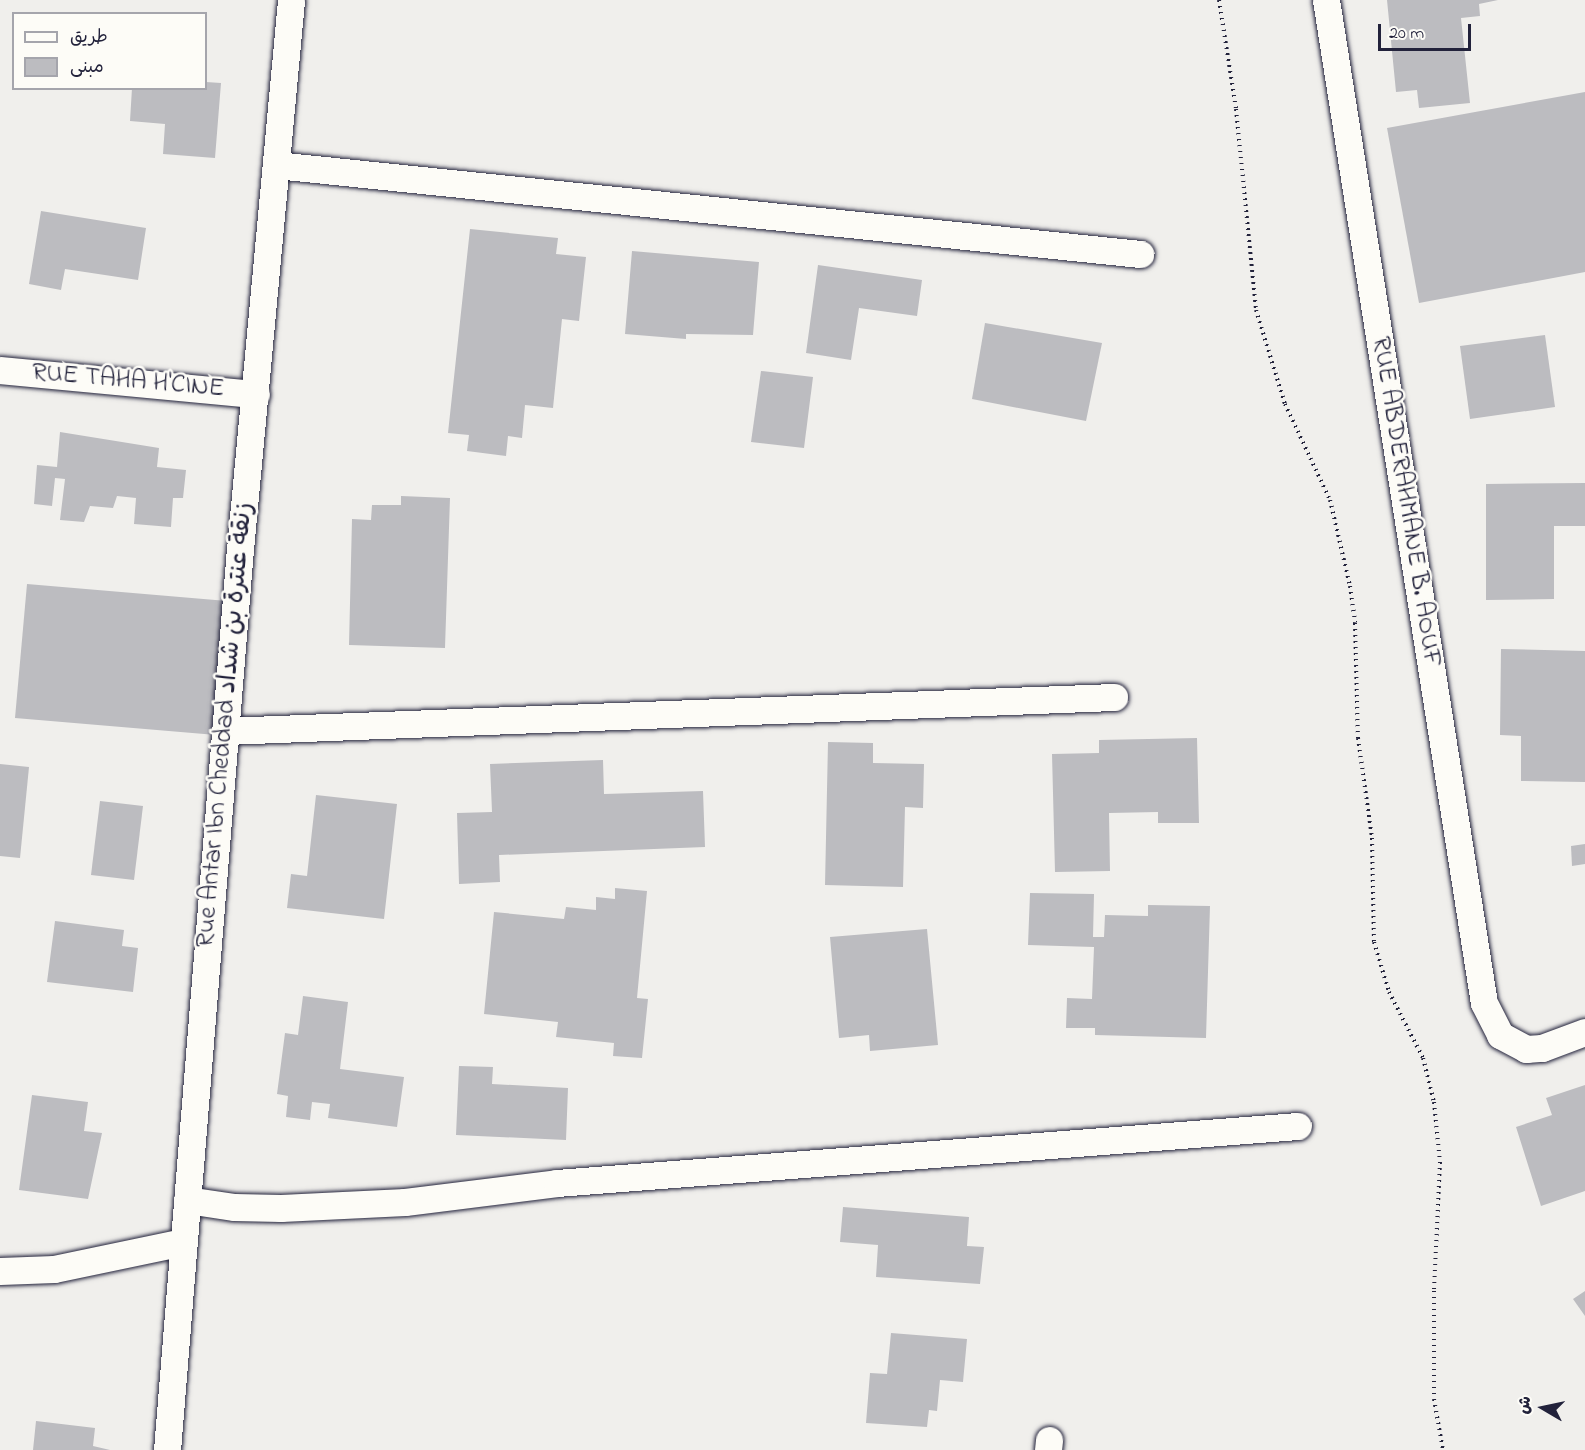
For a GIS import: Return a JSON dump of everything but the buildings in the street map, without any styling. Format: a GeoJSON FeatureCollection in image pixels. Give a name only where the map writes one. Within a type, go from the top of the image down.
{"type":"FeatureCollection","features":[{"type":"Feature","properties":{"kind":"street","name":"Rue Antar Ibn Cheddad زنقة عنترة بن شداد"},"geometry":{"type":"LineString","coordinates":[[167,1450],[225,731],[291,0]]}},
{"type":"Feature","properties":{"kind":"street","name":"RUE ABDERAHMANE B. AOUF"},"geometry":{"type":"LineString","coordinates":[[1326,0],[1484,1003],[1500,1035],[1526,1049],[1542,1048],[1585,1032]]}},
{"type":"Feature","properties":{"kind":"street"},"geometry":{"type":"LineString","coordinates":[[276,165],[1140,254]]}},
{"type":"Feature","properties":{"kind":"street","name":"RUE TAHA H'CINE"},"geometry":{"type":"LineString","coordinates":[[0,370],[256,394]]}},
{"type":"Feature","properties":{"kind":"street"},"geometry":{"type":"LineString","coordinates":[[225,731],[1114,697]]}},
{"type":"Feature","properties":{"kind":"street"},"geometry":{"type":"LineString","coordinates":[[187,1200],[234,1207],[281,1208],[405,1202],[569,1182],[1298,1126]]}},
{"type":"Feature","properties":{"kind":"street"},"geometry":{"type":"LineString","coordinates":[[0,1271],[54,1269],[183,1242]]}},
{"type":"Feature","properties":{"kind":"path"},"geometry":{"type":"LineString","coordinates":[[1219,0],[1238,120],[1256,310],[1286,404],[1330,500],[1350,586],[1356,623],[1358,738],[1372,829],[1374,942],[1389,992],[1423,1058],[1434,1102],[1440,1172],[1434,1291],[1434,1399],[1443,1450]]}}]}
